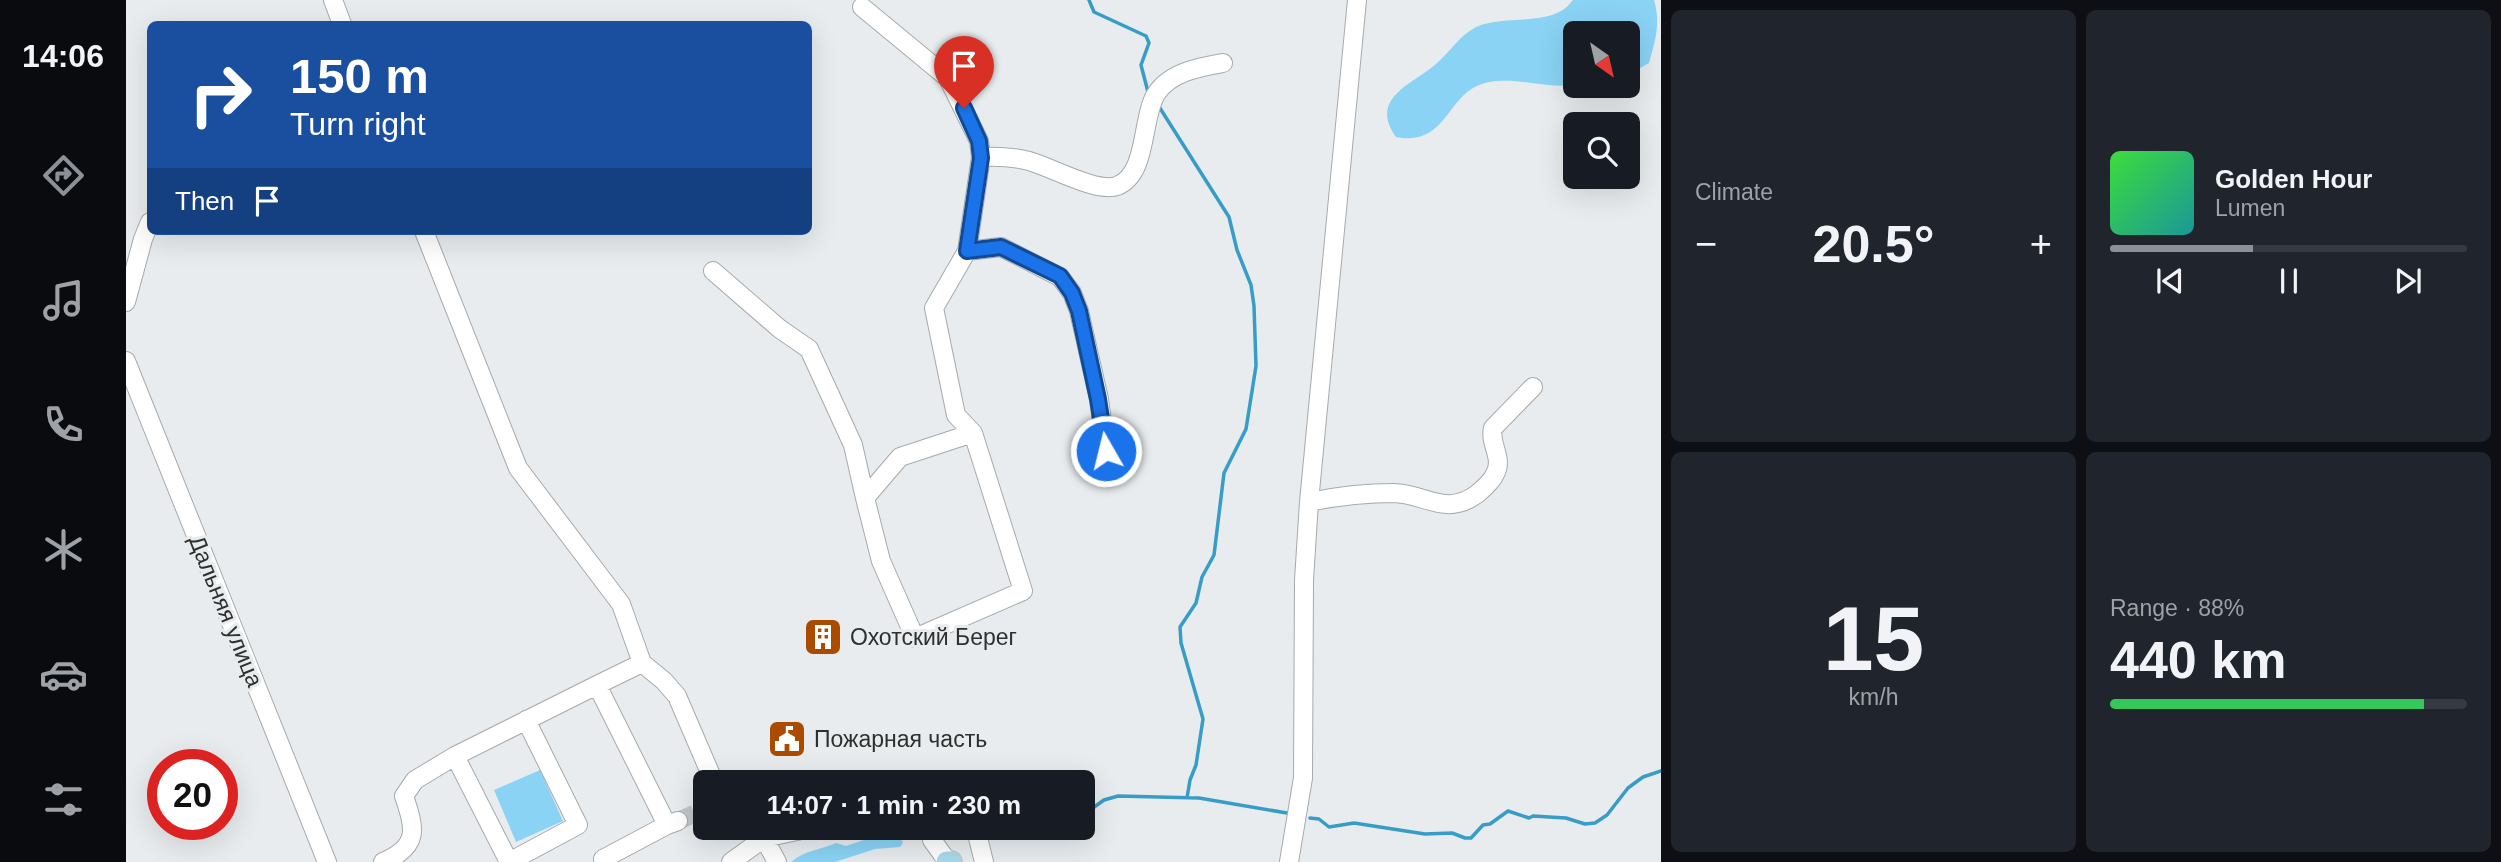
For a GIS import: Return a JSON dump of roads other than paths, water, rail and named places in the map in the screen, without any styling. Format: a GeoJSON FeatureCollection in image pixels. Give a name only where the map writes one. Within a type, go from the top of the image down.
{"type":"FeatureCollection","features":[{"type":"Feature","properties":{"kind":"street"},"geometry":{"type":"LineString","coordinates":[[333,0],[341,21]]}},
{"type":"Feature","properties":{"kind":"street"},"geometry":{"type":"LineString","coordinates":[[1289,862],[1303,778],[1304,580],[1309,502],[1357,0]]}},
{"type":"Feature","properties":{"kind":"street"},"geometry":{"type":"LineString","coordinates":[[713,271],[780,329],[809,349],[853,445],[881,561],[915,638],[1023,591],[973,433],[956,415],[934,308],[967,251],[981,158],[979,141],[948,78],[862,7]]}},
{"type":"Feature","properties":{"kind":"street"},"geometry":{"type":"LineString","coordinates":[[981,158],[997,156],[1030,161],[1097,186],[1116,186],[1129,178],[1133,171],[1151,108],[1160,90],[1188,71],[1223,63]]}},
{"type":"Feature","properties":{"kind":"street"},"geometry":{"type":"LineString","coordinates":[[126,302],[147,229]]}},
{"type":"Feature","properties":{"kind":"street"},"geometry":{"type":"LineString","coordinates":[[426,235],[518,468],[621,604],[642,663],[677,696],[709,770]]}},
{"type":"Feature","properties":{"kind":"street"},"geometry":{"type":"LineString","coordinates":[[967,251],[1001,247],[1060,276],[1072,293],[1079,311],[1098,399],[1106,451]]}},
{"type":"Feature","properties":{"kind":"street","name":"Дальняя улица"},"geometry":{"type":"LineString","coordinates":[[126,361],[327,862]]}},
{"type":"Feature","properties":{"kind":"street"},"geometry":{"type":"LineString","coordinates":[[1309,502],[1341,495],[1369,493],[1399,493],[1447,505],[1458,504],[1470,498],[1495,476],[1497,453],[1491,435],[1493,428],[1532,387]]}},
{"type":"Feature","properties":{"kind":"street"},"geometry":{"type":"LineString","coordinates":[[865,498],[900,457],[973,433]]}},
{"type":"Feature","properties":{"kind":"street"},"geometry":{"type":"LineString","coordinates":[[383,862],[398,856],[407,847],[412,836],[414,827],[404,796],[415,780],[455,756],[642,663]]}},
{"type":"Feature","properties":{"kind":"street"},"geometry":{"type":"LineString","coordinates":[[597,685],[673,823],[603,859]]}},
{"type":"Feature","properties":{"kind":"street"},"geometry":{"type":"LineString","coordinates":[[455,756],[509,862],[578,825],[526,720]]}},
{"type":"Feature","properties":{"kind":"street"},"geometry":{"type":"LineString","coordinates":[[731,862],[761,840]]}},
{"type":"Feature","properties":{"kind":"street"},"geometry":{"type":"LineString","coordinates":[[765,840],[777,862]]}},
{"type":"Feature","properties":{"kind":"street"},"geometry":{"type":"LineString","coordinates":[[935,840],[948,862]]}},
{"type":"Feature","properties":{"kind":"street"},"geometry":{"type":"LineString","coordinates":[[977,840],[984,862]]}},
{"type":"Feature","properties":{"kind":"waterway"},"geometry":{"type":"LineString","coordinates":[[1089,0],[1094,12],[1146,36],[1149,43],[1141,65],[1148,92]]}},
{"type":"Feature","properties":{"kind":"waterway"},"geometry":{"type":"LineString","coordinates":[[1158,105],[1229,217],[1237,250],[1251,285],[1254,306],[1256,366],[1246,429],[1224,473],[1214,555],[1202,577],[1196,603],[1180,627],[1181,643],[1203,719],[1196,765],[1187,798]]}},
{"type":"Feature","properties":{"kind":"waterway"},"geometry":{"type":"LineString","coordinates":[[1310,818],[1319,819],[1329,827],[1354,823],[1425,834],[1452,833],[1465,838],[1471,838],[1483,825],[1490,824],[1508,811],[1529,818],[1566,818],[1585,824],[1595,823],[1607,815],[1628,788],[1643,777],[1661,771]]}},
{"type":"Feature","properties":{"kind":"waterway"},"geometry":{"type":"LineString","coordinates":[[1095,806],[1104,800],[1118,796],[1199,798],[1287,813]]}},
{"type":"Feature","properties":{"kind":"tunnel"},"geometry":{"type":"LineString","coordinates":[[678,821],[693,814]]}},
{"type":"Feature","properties":{"kind":"place","name":"Охотский Берег"},"geometry":{"type":"Point","coordinates":[823,637]}},
{"type":"Feature","properties":{"kind":"place","name":"Пожарная часть"},"geometry":{"type":"Point","coordinates":[787,739]}}]}
